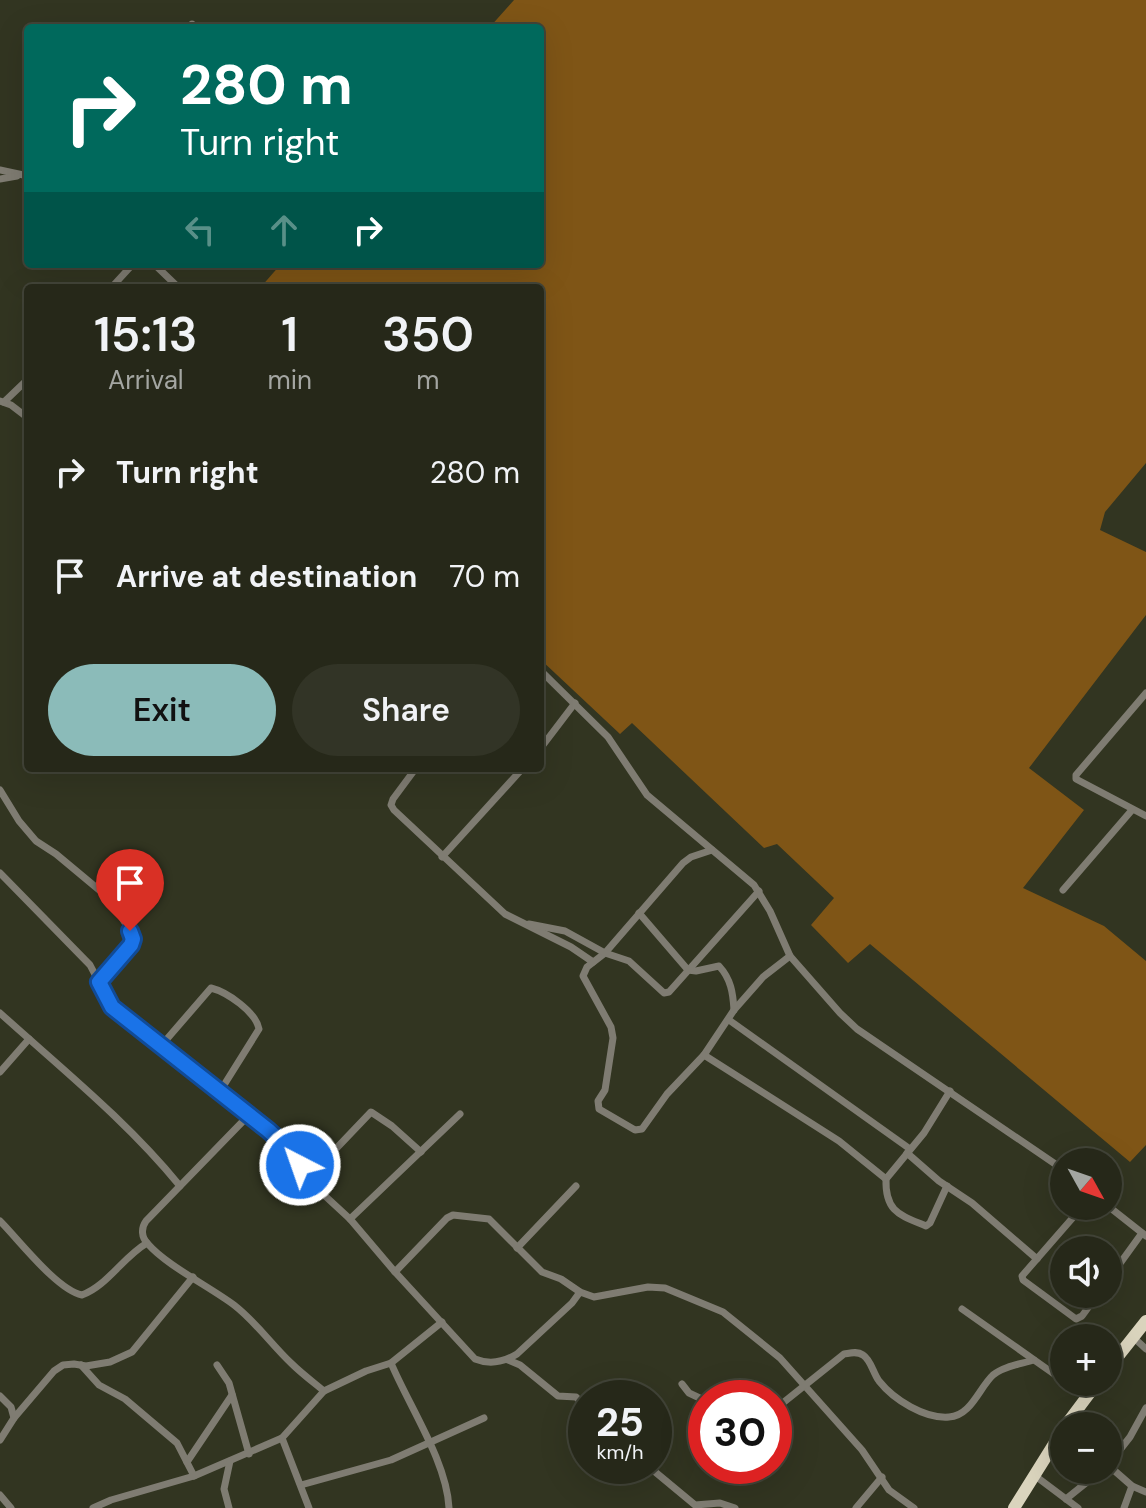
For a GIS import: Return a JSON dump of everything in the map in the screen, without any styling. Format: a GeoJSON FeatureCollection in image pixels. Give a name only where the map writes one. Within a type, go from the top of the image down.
{"type":"FeatureCollection","features":[{"type":"Feature","properties":{"kind":"highway"},"geometry":{"type":"LineString","coordinates":[[1122,1351],[1146,1321]]}},
{"type":"Feature","properties":{"kind":"highway"},"geometry":{"type":"LineString","coordinates":[[1076,1412],[1086,1397]]}},
{"type":"Feature","properties":{"kind":"highway"},"geometry":{"type":"LineString","coordinates":[[1014,1508],[1050,1450]]}},
{"type":"Feature","properties":{"kind":"street"},"geometry":{"type":"LineString","coordinates":[[0,170],[24,175]]}},
{"type":"Feature","properties":{"kind":"street"},"geometry":{"type":"LineString","coordinates":[[0,179],[24,175]]}},
{"type":"Feature","properties":{"kind":"street"},"geometry":{"type":"LineString","coordinates":[[115,284],[129,268]]}},
{"type":"Feature","properties":{"kind":"street"},"geometry":{"type":"LineString","coordinates":[[158,268],[175,284]]}},
{"type":"Feature","properties":{"kind":"street"},"geometry":{"type":"LineString","coordinates":[[24,383],[2,402],[24,416]]}},
{"type":"Feature","properties":{"kind":"street"},"geometry":{"type":"LineString","coordinates":[[544,674],[608,737],[647,795],[746,876],[759,891],[790,956],[840,1013],[857,1029],[1050,1160]]}},
{"type":"Feature","properties":{"kind":"street"},"geometry":{"type":"LineString","coordinates":[[1146,693],[1076,775],[1078,782],[1146,816]]}},
{"type":"Feature","properties":{"kind":"street"},"geometry":{"type":"LineString","coordinates":[[544,744],[575,703]]}},
{"type":"Feature","properties":{"kind":"street"},"geometry":{"type":"LineString","coordinates":[[413,772],[391,805],[505,914],[571,947],[593,962]]}},
{"type":"Feature","properties":{"kind":"street"},"geometry":{"type":"LineString","coordinates":[[442,857],[519,772]]}},
{"type":"Feature","properties":{"kind":"street"},"geometry":{"type":"LineString","coordinates":[[0,790],[36,841],[103,891],[130,931],[133,939],[131,945],[99,982]]}},
{"type":"Feature","properties":{"kind":"street"},"geometry":{"type":"LineString","coordinates":[[1063,890],[1132,810]]}},
{"type":"Feature","properties":{"kind":"street"},"geometry":{"type":"LineString","coordinates":[[712,850],[683,863],[583,976],[611,1027],[613,1038],[605,1090],[598,1101],[599,1109],[638,1131],[704,1055],[734,1010],[763,977],[790,956]]}},
{"type":"Feature","properties":{"kind":"street"},"geometry":{"type":"LineString","coordinates":[[0,873],[90,965],[112,1007],[293,1153],[310,1182],[350,1219],[475,1359],[485,1363],[508,1360],[572,1303],[580,1292]]}},
{"type":"Feature","properties":{"kind":"street"},"geometry":{"type":"LineString","coordinates":[[523,923],[565,931],[605,953],[629,961],[664,993],[669,992],[759,891]]}},
{"type":"Feature","properties":{"kind":"street"},"geometry":{"type":"LineString","coordinates":[[639,913],[688,970],[719,966],[732,986],[734,1010]]}},
{"type":"Feature","properties":{"kind":"street"},"geometry":{"type":"LineString","coordinates":[[160,1047],[211,988],[220,991],[253,1016],[259,1029],[219,1093]]}},
{"type":"Feature","properties":{"kind":"street"},"geometry":{"type":"LineString","coordinates":[[0,1013],[121,1122],[155,1155],[180,1186]]}},
{"type":"Feature","properties":{"kind":"street"},"geometry":{"type":"LineString","coordinates":[[729,1020],[908,1151],[1037,1259]]}},
{"type":"Feature","properties":{"kind":"street"},"geometry":{"type":"LineString","coordinates":[[0,1072],[29,1039]]}},
{"type":"Feature","properties":{"kind":"street"},"geometry":{"type":"LineString","coordinates":[[704,1055],[839,1141],[886,1179]]}},
{"type":"Feature","properties":{"kind":"street"},"geometry":{"type":"LineString","coordinates":[[947,1186],[926,1226],[892,1208],[886,1179],[924,1133],[950,1091]]}},
{"type":"Feature","properties":{"kind":"street"},"geometry":{"type":"LineString","coordinates":[[310,1182],[359,1121],[371,1112],[421,1152]]}},
{"type":"Feature","properties":{"kind":"street"},"geometry":{"type":"LineString","coordinates":[[350,1219],[460,1114]]}},
{"type":"Feature","properties":{"kind":"street"},"geometry":{"type":"LineString","coordinates":[[248,1116],[143,1226],[147,1243],[235,1306],[264,1332],[289,1362],[324,1391]]}},
{"type":"Feature","properties":{"kind":"street"},"geometry":{"type":"LineString","coordinates":[[517,1248],[576,1186]]}},
{"type":"Feature","properties":{"kind":"street"},"geometry":{"type":"LineString","coordinates":[[395,1272],[453,1215],[489,1219],[542,1272],[561,1279],[580,1292],[594,1297],[648,1287],[665,1288],[723,1312],[780,1358],[862,1450],[889,1490],[914,1508]]}},
{"type":"Feature","properties":{"kind":"street"},"geometry":{"type":"LineString","coordinates":[[1122,1217],[1144,1234],[1122,1262]]}},
{"type":"Feature","properties":{"kind":"street"},"geometry":{"type":"LineString","coordinates":[[1050,1300],[1023,1280],[1024,1273],[1071,1220]]}},
{"type":"Feature","properties":{"kind":"street"},"geometry":{"type":"LineString","coordinates":[[0,1221],[68,1290],[82,1295],[98,1287],[135,1250],[147,1243]]}},
{"type":"Feature","properties":{"kind":"street"},"geometry":{"type":"LineString","coordinates":[[0,1440],[14,1418],[54,1371],[63,1365],[110,1362],[132,1352],[193,1277]]}},
{"type":"Feature","properties":{"kind":"street"},"geometry":{"type":"LineString","coordinates":[[1061,1308],[1076,1319],[1088,1308]]}},
{"type":"Feature","properties":{"kind":"street"},"geometry":{"type":"LineString","coordinates":[[962,1309],[1050,1371]]}},
{"type":"Feature","properties":{"kind":"street"},"geometry":{"type":"LineString","coordinates":[[93,1508],[194,1476],[282,1438],[324,1391],[391,1363],[442,1322]]}},
{"type":"Feature","properties":{"kind":"street"},"geometry":{"type":"LineString","coordinates":[[1133,1337],[1146,1349]]}},
{"type":"Feature","properties":{"kind":"street"},"geometry":{"type":"LineString","coordinates":[[792,1394],[844,1354],[856,1352],[866,1357],[878,1380],[904,1403],[937,1417],[950,1417],[965,1411],[994,1375],[1034,1360]]}},
{"type":"Feature","properties":{"kind":"street"},"geometry":{"type":"LineString","coordinates":[[508,1360],[520,1365],[558,1396],[568,1397]]}},
{"type":"Feature","properties":{"kind":"street"},"geometry":{"type":"LineString","coordinates":[[391,1363],[440,1466],[449,1493],[449,1508]]}},
{"type":"Feature","properties":{"kind":"street"},"geometry":{"type":"LineString","coordinates":[[80,1365],[99,1385],[125,1399],[177,1443],[194,1476]]}},
{"type":"Feature","properties":{"kind":"street"},"geometry":{"type":"LineString","coordinates":[[217,1365],[229,1383],[249,1454]]}},
{"type":"Feature","properties":{"kind":"street"},"geometry":{"type":"LineString","coordinates":[[682,1384],[688,1392]]}},
{"type":"Feature","properties":{"kind":"street"},"geometry":{"type":"LineString","coordinates":[[187,1462],[232,1395]]}},
{"type":"Feature","properties":{"kind":"street"},"geometry":{"type":"LineString","coordinates":[[0,1396],[11,1407],[14,1418]]}},
{"type":"Feature","properties":{"kind":"street"},"geometry":{"type":"LineString","coordinates":[[1122,1447],[1146,1408]]}},
{"type":"Feature","properties":{"kind":"street"},"geometry":{"type":"LineString","coordinates":[[301,1485],[391,1460],[484,1418]]}},
{"type":"Feature","properties":{"kind":"street"},"geometry":{"type":"LineString","coordinates":[[282,1438],[309,1508]]}},
{"type":"Feature","properties":{"kind":"street"},"geometry":{"type":"LineString","coordinates":[[229,1508],[224,1489],[230,1461]]}},
{"type":"Feature","properties":{"kind":"street"},"geometry":{"type":"LineString","coordinates":[[1034,1475],[1066,1503],[1078,1508]]}},
{"type":"Feature","properties":{"kind":"street"},"geometry":{"type":"LineString","coordinates":[[856,1508],[882,1477]]}},
{"type":"Feature","properties":{"kind":"street"},"geometry":{"type":"LineString","coordinates":[[1122,1477],[1146,1492]]}},
{"type":"Feature","properties":{"kind":"street"},"geometry":{"type":"LineString","coordinates":[[670,1484],[695,1505],[726,1503],[735,1508]]}},
{"type":"Feature","properties":{"kind":"street"},"geometry":{"type":"LineString","coordinates":[[1066,1503],[1087,1484]]}},
{"type":"Feature","properties":{"kind":"street"},"geometry":{"type":"LineString","coordinates":[[1124,1508],[1132,1486]]}},
{"type":"Feature","properties":{"kind":"street"},"geometry":{"type":"LineString","coordinates":[[0,1495],[11,1508]]}},
{"type":"Feature","properties":{"kind":"shaded area"},"geometry":{"type":"Polygon","coordinates":[[[514,0],[1146,0],[1146,463],[1105,512],[1100,530],[1146,552],[1146,615],[1029,768],[1084,810],[1023,888],[1104,926],[1146,961],[1146,1145],[1130,1162],[1122,1155],[1122,1148],[1113,1148],[870,944],[848,963],[811,925],[834,898],[777,844],[764,848],[632,723],[620,734],[544,663],[544,284],[264,284],[278,268],[544,268],[544,24],[493,24],[514,0]]]}},
{"type":"Feature","properties":{"kind":"route"},"geometry":{"type":"LineString","coordinates":[[130,931],[133,939],[131,945],[99,982],[112,1007],[268,1130],[293,1153],[300,1165]]}}]}
